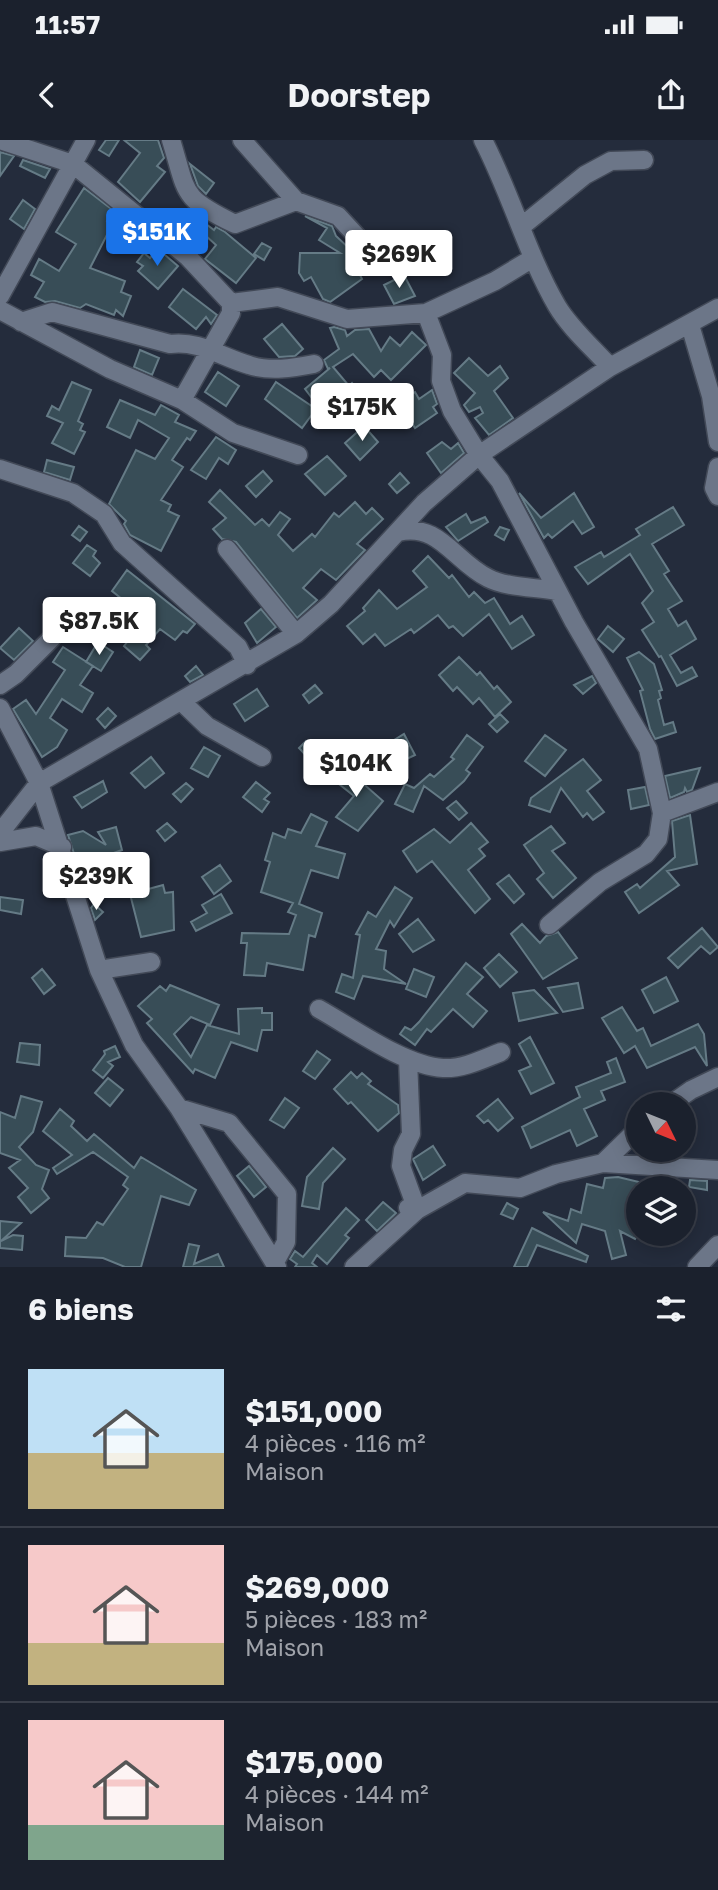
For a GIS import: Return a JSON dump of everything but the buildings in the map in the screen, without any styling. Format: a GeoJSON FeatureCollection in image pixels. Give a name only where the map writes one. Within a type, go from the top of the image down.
{"type":"FeatureCollection","features":[{"type":"Feature","properties":{"kind":"street"},"geometry":{"type":"LineString","coordinates":[[0,140],[73,164],[188,257],[231,303],[232,313],[183,400]]}},
{"type":"Feature","properties":{"kind":"street"},"geometry":{"type":"LineString","coordinates":[[0,296],[86,140]]}},
{"type":"Feature","properties":{"kind":"street"},"geometry":{"type":"LineString","coordinates":[[171,140],[186,190],[196,205],[215,215],[235,224],[296,201]]}},
{"type":"Feature","properties":{"kind":"street"},"geometry":{"type":"LineString","coordinates":[[242,140],[296,201],[338,216],[375,256]]}},
{"type":"Feature","properties":{"kind":"street"},"geometry":{"type":"LineString","coordinates":[[484,140],[508,190],[533,258],[559,309],[610,367]]}},
{"type":"Feature","properties":{"kind":"street"},"geometry":{"type":"LineString","coordinates":[[522,226],[585,175],[611,161],[644,160]]}},
{"type":"Feature","properties":{"kind":"street"},"geometry":{"type":"LineString","coordinates":[[231,303],[278,297],[347,319],[426,313],[495,281],[533,258]]}},
{"type":"Feature","properties":{"kind":"street"},"geometry":{"type":"LineString","coordinates":[[0,833],[40,783],[247,665],[296,634],[331,604],[424,503],[479,455],[610,367],[718,308]]}},
{"type":"Feature","properties":{"kind":"street"},"geometry":{"type":"LineString","coordinates":[[0,310],[110,369],[183,400],[233,433],[298,455]]}},
{"type":"Feature","properties":{"kind":"street"},"geometry":{"type":"LineString","coordinates":[[21,322],[52,312],[170,344],[186,342],[251,366],[286,369],[314,363]]}},
{"type":"Feature","properties":{"kind":"street"},"geometry":{"type":"LineString","coordinates":[[426,313],[442,355],[441,381],[452,411],[479,455],[500,481],[558,591],[648,749],[662,813],[658,839],[646,854],[600,882],[550,925]]}},
{"type":"Feature","properties":{"kind":"street"},"geometry":{"type":"LineString","coordinates":[[690,325],[711,396],[718,442]]}},
{"type":"Feature","properties":{"kind":"street"},"geometry":{"type":"LineString","coordinates":[[718,467],[714,488],[718,496]]}},
{"type":"Feature","properties":{"kind":"street"},"geometry":{"type":"LineString","coordinates":[[0,469],[73,493],[104,514],[122,543],[238,647],[247,665]]}},
{"type":"Feature","properties":{"kind":"street"},"geometry":{"type":"LineString","coordinates":[[398,533],[415,528],[440,539],[466,566],[492,580],[558,591]]}},
{"type":"Feature","properties":{"kind":"street"},"geometry":{"type":"LineString","coordinates":[[227,548],[296,634]]}},
{"type":"Feature","properties":{"kind":"street"},"geometry":{"type":"LineString","coordinates":[[0,685],[16,674],[52,638]]}},
{"type":"Feature","properties":{"kind":"street"},"geometry":{"type":"LineString","coordinates":[[182,702],[206,726],[262,757]]}},
{"type":"Feature","properties":{"kind":"street"},"geometry":{"type":"LineString","coordinates":[[0,708],[40,783],[99,971],[134,1045],[179,1108],[276,1265]]}},
{"type":"Feature","properties":{"kind":"street"},"geometry":{"type":"LineString","coordinates":[[662,813],[718,792]]}},
{"type":"Feature","properties":{"kind":"street"},"geometry":{"type":"LineString","coordinates":[[0,842],[36,836],[62,847]]}},
{"type":"Feature","properties":{"kind":"street"},"geometry":{"type":"LineString","coordinates":[[99,971],[151,962]]}},
{"type":"Feature","properties":{"kind":"street"},"geometry":{"type":"LineString","coordinates":[[319,1009],[408,1059],[441,1068],[462,1067],[501,1052]]}},
{"type":"Feature","properties":{"kind":"street"},"geometry":{"type":"LineString","coordinates":[[408,1059],[411,1134],[403,1150],[401,1166],[413,1209]]}},
{"type":"Feature","properties":{"kind":"street"},"geometry":{"type":"LineString","coordinates":[[688,1092],[718,1077]]}},
{"type":"Feature","properties":{"kind":"street"},"geometry":{"type":"LineString","coordinates":[[179,1108],[229,1123],[287,1194],[286,1242],[276,1265]]}},
{"type":"Feature","properties":{"kind":"street"},"geometry":{"type":"LineString","coordinates":[[603,1163],[626,1141]]}},
{"type":"Feature","properties":{"kind":"street"},"geometry":{"type":"LineString","coordinates":[[354,1267],[413,1209],[465,1183],[520,1188],[556,1174],[603,1163],[718,1170]]}},
{"type":"Feature","properties":{"kind":"street"},"geometry":{"type":"LineString","coordinates":[[697,1267],[718,1245]]}}]}
